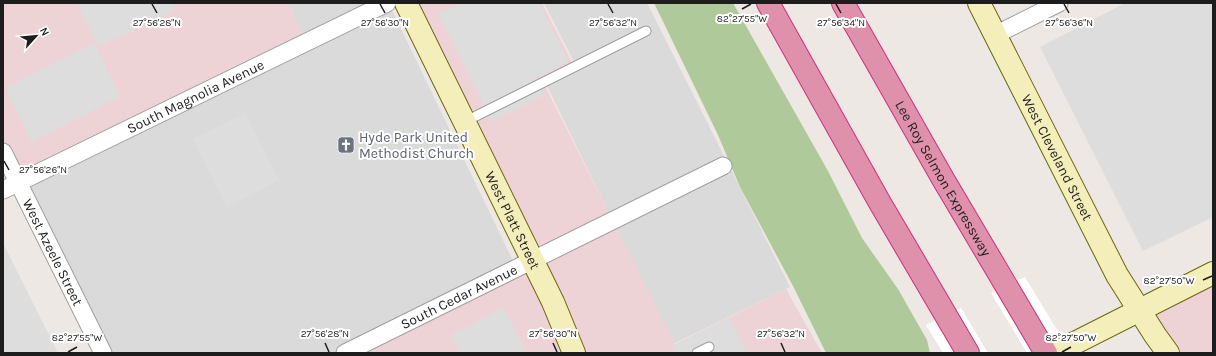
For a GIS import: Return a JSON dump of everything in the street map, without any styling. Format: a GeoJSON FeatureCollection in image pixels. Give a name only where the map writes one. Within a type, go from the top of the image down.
{"type":"FeatureCollection","features":[{"type":"Feature","properties":{"kind":"highway"},"geometry":{"type":"LineString","coordinates":[[768,3],[872,190],[968,353]]}},
{"type":"Feature","properties":{"kind":"highway","name":"Lee Roy Selmon Expressway"},"geometry":{"type":"LineString","coordinates":[[843,3],[943,179],[1046,353]]}},
{"type":"Feature","properties":{"kind":"main road","name":"West Platt Street"},"geometry":{"type":"LineString","coordinates":[[406,3],[553,302],[574,353]]}},
{"type":"Feature","properties":{"kind":"main road","name":"West Cleveland Street"},"geometry":{"type":"LineString","coordinates":[[979,3],[1117,275],[1168,353]]}},
{"type":"Feature","properties":{"kind":"main road"},"geometry":{"type":"LineString","coordinates":[[1055,353],[1213,273]]}},
{"type":"Feature","properties":{"kind":"street","name":"South Magnolia Avenue"},"geometry":{"type":"LineString","coordinates":[[10,187],[387,3]]}},
{"type":"Feature","properties":{"kind":"street"},"geometry":{"type":"LineString","coordinates":[[995,35],[1059,3]]}},
{"type":"Feature","properties":{"kind":"street","name":"West Azeele Street"},"geometry":{"type":"LineString","coordinates":[[3,152],[10,187],[102,353]]}},
{"type":"Feature","properties":{"kind":"street","name":"South Cedar Avenue"},"geometry":{"type":"LineString","coordinates":[[345,353],[723,166]]}},
{"type":"Feature","properties":{"kind":"lane"},"geometry":{"type":"LineString","coordinates":[[464,122],[646,31]]}},
{"type":"Feature","properties":{"kind":"lane"},"geometry":{"type":"LineString","coordinates":[[697,353],[709,347]]}},
{"type":"Feature","properties":{"kind":"shaded area"},"geometry":{"type":"Polygon","coordinates":[[[3,3],[288,3],[304,37],[21,176],[3,141],[3,3]]]}},
{"type":"Feature","properties":{"kind":"shaded area"},"geometry":{"type":"Polygon","coordinates":[[[77,3],[172,3],[175,10],[99,47],[77,3]]]}},
{"type":"Feature","properties":{"kind":"shaded area"},"geometry":{"type":"Polygon","coordinates":[[[288,3],[373,3],[304,37],[288,3]]]}},
{"type":"Feature","properties":{"kind":"shaded area"},"geometry":{"type":"Polygon","coordinates":[[[399,3],[542,3],[573,64],[542,80],[675,344],[786,289],[822,353],[350,353],[526,266],[399,3]]]}},
{"type":"Feature","properties":{"kind":"shaded area"},"geometry":{"type":"Polygon","coordinates":[[[460,3],[539,3],[569,62],[536,78],[545,95],[492,121],[438,14],[460,3]]]}},
{"type":"Feature","properties":{"kind":"shaded area"},"geometry":{"type":"Polygon","coordinates":[[[544,3],[647,3],[790,287],[673,344],[544,80],[575,64],[544,3]]]}},
{"type":"Feature","properties":{"kind":"shaded area"},"geometry":{"type":"Polygon","coordinates":[[[1125,3],[1213,3],[1213,217],[1143,251],[1040,47],[1125,3]]]}},
{"type":"Feature","properties":{"kind":"shaded area"},"geometry":{"type":"Polygon","coordinates":[[[390,6],[515,265],[336,353],[108,353],[25,186],[390,6]]]}},
{"type":"Feature","properties":{"kind":"shaded area"},"geometry":{"type":"Polygon","coordinates":[[[94,43],[120,96],[32,142],[5,88],[94,43]]]}},
{"type":"Feature","properties":{"kind":"shaded area"},"geometry":{"type":"Polygon","coordinates":[[[245,113],[279,180],[227,208],[193,139],[245,113]]]}},
{"type":"Feature","properties":{"kind":"shaded area"},"geometry":{"type":"Polygon","coordinates":[[[3,243],[58,353],[3,353],[3,243]]]}},
{"type":"Feature","properties":{"kind":"shaded area"},"geometry":{"type":"Polygon","coordinates":[[[1213,271],[1213,353],[1174,353],[1138,305],[1213,271]]]}},
{"type":"Feature","properties":{"kind":"shaded area"},"geometry":{"type":"Polygon","coordinates":[[[504,308],[524,349],[516,353],[460,353],[451,335],[504,308]]]}},
{"type":"Feature","properties":{"kind":"shaded area"},"geometry":{"type":"Polygon","coordinates":[[[729,318],[747,353],[676,353],[672,346],[729,318]]]}},
{"type":"Feature","properties":{"kind":"green space"},"geometry":{"type":"Polygon","coordinates":[[[654,3],[733,3],[828,171],[862,238],[898,289],[927,340],[930,353],[826,353],[793,286],[740,187],[718,135],[654,3]]]}},
{"type":"Feature","properties":{"kind":"pier"},"geometry":{"type":"Polygon","coordinates":[[[1025,277],[1071,353],[1027,353],[991,293],[1025,277]]]}},
{"type":"Feature","properties":{"kind":"pier"},"geometry":{"type":"Polygon","coordinates":[[[961,308],[988,353],[943,353],[926,325],[961,308]]]}},
{"type":"Feature","properties":{"kind":"place","name":"Hyde Park United Methodist Church"},"geometry":{"type":"Point","coordinates":[346,145]}}]}
